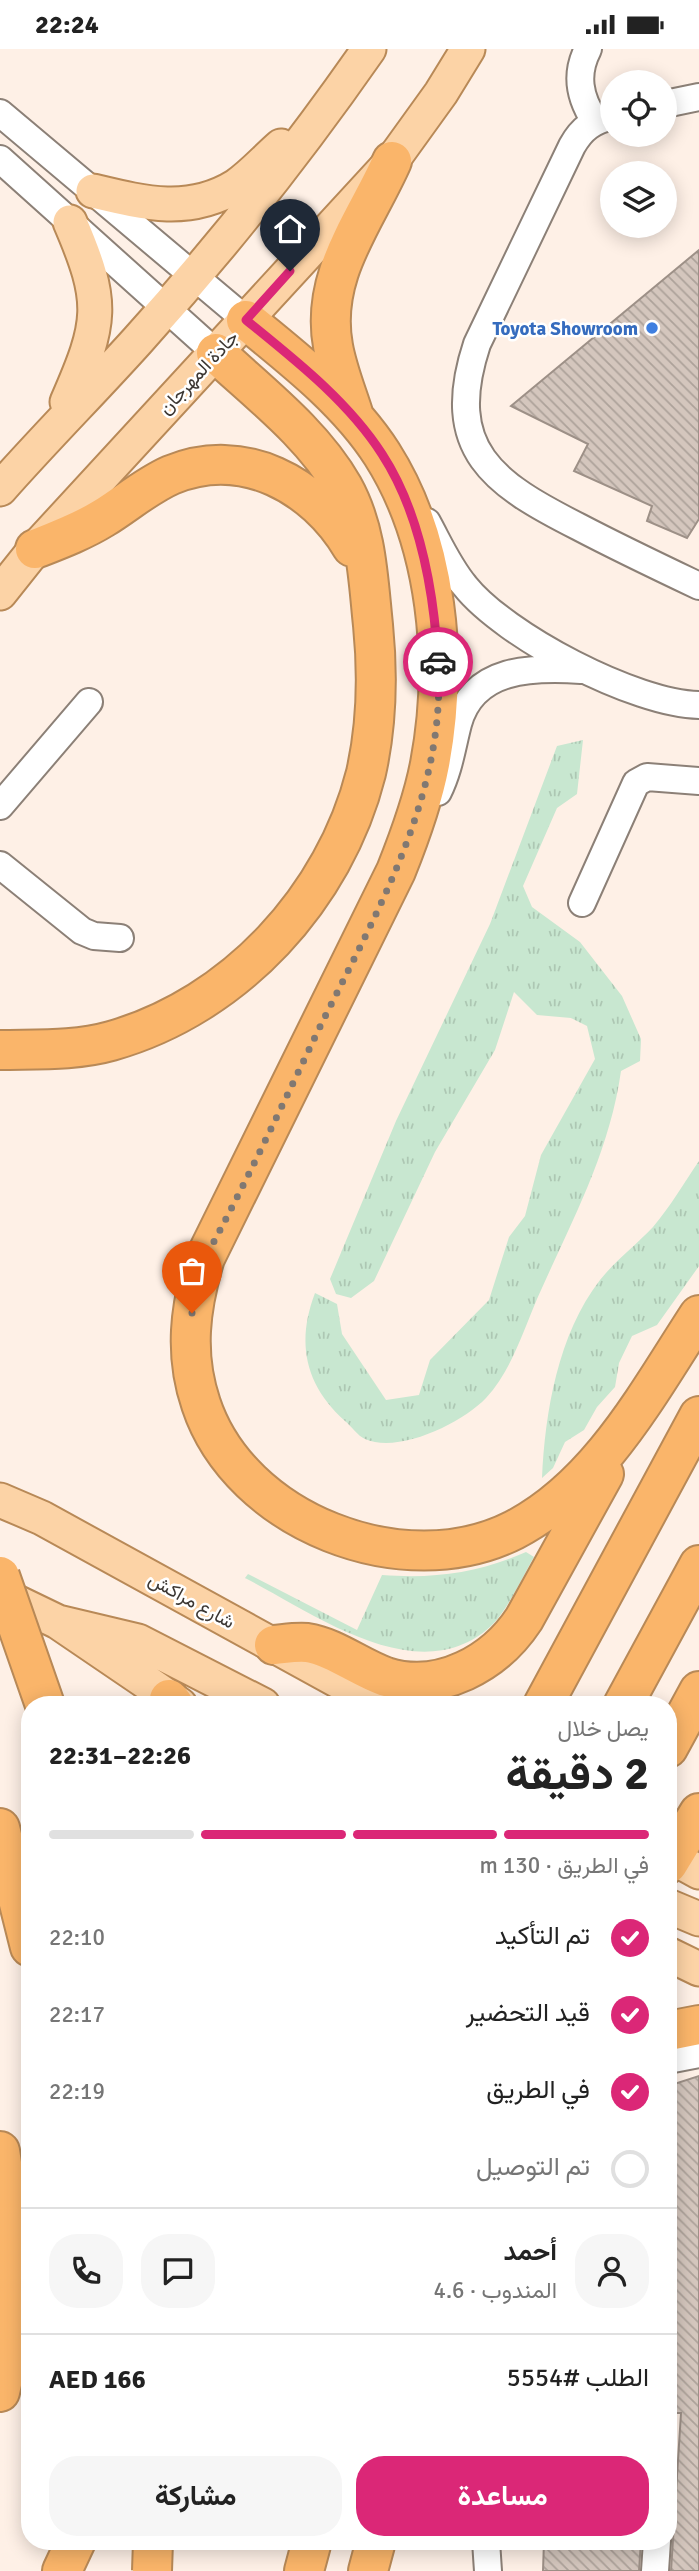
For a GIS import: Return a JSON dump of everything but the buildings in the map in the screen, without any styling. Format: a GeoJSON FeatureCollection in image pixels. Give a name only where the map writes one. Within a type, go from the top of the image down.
{"type":"FeatureCollection","features":[{"type":"Feature","properties":{"kind":"highway"},"geometry":{"type":"LineString","coordinates":[[355,419],[333,347],[330,313],[342,259],[392,161]]}},
{"type":"Feature","properties":{"kind":"highway"},"geometry":{"type":"LineString","coordinates":[[246,320],[355,419],[382,454],[398,484],[428,575],[436,622],[439,670],[437,718],[419,812],[368,930],[205,1258],[194,1294],[190,1331],[192,1369],[201,1405],[217,1439],[245,1476],[281,1505],[321,1528],[365,1544],[402,1550],[439,1550],[476,1544],[511,1531],[544,1513],[573,1490],[638,1407],[699,1315]]}},
{"type":"Feature","properties":{"kind":"highway"},"geometry":{"type":"LineString","coordinates":[[0,1050],[49,1049],[109,1042],[155,1025],[198,1002],[237,974],[281,932],[304,904],[330,863],[351,819],[365,773],[374,726],[377,677],[365,545],[356,516],[331,469],[303,436],[216,353]]}},
{"type":"Feature","properties":{"kind":"highway"},"geometry":{"type":"LineString","coordinates":[[35,549],[103,518],[142,489],[173,474],[206,466],[238,467],[269,473],[296,486],[320,503],[340,526],[368,584]]}},
{"type":"Feature","properties":{"kind":"highway"},"geometry":{"type":"LineString","coordinates":[[274,1645],[312,1644],[387,1677],[407,1680],[446,1678],[483,1662],[513,1636],[524,1619],[638,1407]]}},
{"type":"Feature","properties":{"kind":"highway"},"geometry":{"type":"LineString","coordinates":[[548,1696],[699,1416]]}},
{"type":"Feature","properties":{"kind":"highway"},"geometry":{"type":"LineString","coordinates":[[628,1696],[699,1565]]}},
{"type":"Feature","properties":{"kind":"highway"},"geometry":{"type":"LineString","coordinates":[[0,1576],[42,1696]]}},
{"type":"Feature","properties":{"kind":"highway"},"geometry":{"type":"LineString","coordinates":[[677,1731],[699,1691]]}},
{"type":"Feature","properties":{"kind":"highway"},"geometry":{"type":"LineString","coordinates":[[677,1857],[699,1813]]}},
{"type":"Feature","properties":{"kind":"highway"},"geometry":{"type":"LineString","coordinates":[[0,1828],[21,1911]]}},
{"type":"Feature","properties":{"kind":"highway"},"geometry":{"type":"LineString","coordinates":[[677,2029],[699,2025]]}},
{"type":"Feature","properties":{"kind":"highway"},"geometry":{"type":"LineString","coordinates":[[0,2151],[10,2238],[11,2302],[6,2369],[0,2392]]}},
{"type":"Feature","properties":{"kind":"highway"},"geometry":{"type":"LineString","coordinates":[[62,2571],[72,2550]]}},
{"type":"Feature","properties":{"kind":"highway"},"geometry":{"type":"LineString","coordinates":[[87,2571],[88,2550]]}},
{"type":"Feature","properties":{"kind":"highway"},"geometry":{"type":"LineString","coordinates":[[304,2571],[310,2550]]}},
{"type":"Feature","properties":{"kind":"highway"},"geometry":{"type":"LineString","coordinates":[[368,2571],[374,2550]]}},
{"type":"Feature","properties":{"kind":"main road"},"geometry":{"type":"LineString","coordinates":[[0,489],[166,308],[269,187],[369,49]]}},
{"type":"Feature","properties":{"kind":"main road","name":"جادة المهرجان"},"geometry":{"type":"LineString","coordinates":[[0,593],[35,549],[392,161],[441,93],[468,49]]}},
{"type":"Feature","properties":{"kind":"main road"},"geometry":{"type":"LineString","coordinates":[[93,191],[162,205],[188,204],[214,197],[237,185],[279,147],[320,119]]}},
{"type":"Feature","properties":{"kind":"main road"},"geometry":{"type":"LineString","coordinates":[[58,424],[90,351],[95,322],[95,293],[89,265],[70,222]]}},
{"type":"Feature","properties":{"kind":"main road","name":"شارع مراكش"},"geometry":{"type":"LineString","coordinates":[[0,1500],[42,1518],[366,1696]]}},
{"type":"Feature","properties":{"kind":"main road"},"geometry":{"type":"LineString","coordinates":[[0,1594],[58,1622],[165,1696]]}},
{"type":"Feature","properties":{"kind":"main road"},"geometry":{"type":"LineString","coordinates":[[58,1622],[123,1636],[153,1647],[246,1696]]}},
{"type":"Feature","properties":{"kind":"main road"},"geometry":{"type":"LineString","coordinates":[[677,1910],[699,1919]]}},
{"type":"Feature","properties":{"kind":"main road"},"geometry":{"type":"LineString","coordinates":[[677,1958],[699,1969]]}},
{"type":"Feature","properties":{"kind":"street"},"geometry":{"type":"LineString","coordinates":[[588,49],[579,76],[586,108],[600,116]]}},
{"type":"Feature","properties":{"kind":"street"},"geometry":{"type":"LineString","coordinates":[[677,102],[699,97]]}},
{"type":"Feature","properties":{"kind":"street"},"geometry":{"type":"LineString","coordinates":[[0,113],[246,320]]}},
{"type":"Feature","properties":{"kind":"street"},"geometry":{"type":"LineString","coordinates":[[600,120],[581,131],[572,146],[477,344],[468,372],[466,401],[470,430],[481,457],[512,491],[699,586]]}},
{"type":"Feature","properties":{"kind":"street"},"geometry":{"type":"LineString","coordinates":[[0,159],[216,353]]}},
{"type":"Feature","properties":{"kind":"street"},"geometry":{"type":"LineString","coordinates":[[398,484],[428,522],[451,566],[483,606],[518,633],[590,671],[645,695],[681,705],[699,705]]}},
{"type":"Feature","properties":{"kind":"street"},"geometry":{"type":"LineString","coordinates":[[419,812],[434,799],[443,781],[464,705],[474,691],[488,681],[524,670],[590,671]]}},
{"type":"Feature","properties":{"kind":"street"},"geometry":{"type":"LineString","coordinates":[[645,695],[667,711],[699,723]]}},
{"type":"Feature","properties":{"kind":"street"},"geometry":{"type":"LineString","coordinates":[[0,806],[89,702]]}},
{"type":"Feature","properties":{"kind":"street"},"geometry":{"type":"LineString","coordinates":[[582,903],[636,783],[647,777],[699,781]]}},
{"type":"Feature","properties":{"kind":"street"},"geometry":{"type":"LineString","coordinates":[[0,865],[71,924],[94,936],[120,937]]}},
{"type":"Feature","properties":{"kind":"street"},"geometry":{"type":"LineString","coordinates":[[677,2058],[699,2054]]}},
{"type":"Feature","properties":{"kind":"street"},"geometry":{"type":"LineString","coordinates":[[487,2550],[488,2571]]}},
{"type":"Feature","properties":{"kind":"street"},"geometry":{"type":"LineString","coordinates":[[655,2571],[656,2550]]}},
{"type":"Feature","properties":{"kind":"green space"},"geometry":{"type":"Polygon","coordinates":[[[583,740],[577,794],[557,808],[523,886],[532,907],[580,942],[622,996],[641,1039],[640,1061],[621,1071],[608,1131],[587,1188],[516,1351],[495,1387],[475,1408],[429,1434],[395,1442],[379,1443],[365,1439],[331,1407],[313,1378],[308,1362],[306,1329],[315,1293],[337,1304],[342,1334],[386,1400],[419,1395],[430,1360],[489,1300],[509,1237],[525,1216],[541,1155],[595,1059],[587,1026],[571,1018],[537,1015],[514,992],[495,1050],[435,1152],[374,1281],[351,1298],[336,1294],[330,1279],[396,1121],[490,924],[557,746],[583,740]]]}},
{"type":"Feature","properties":{"kind":"green space"},"geometry":{"type":"Polygon","coordinates":[[[699,1161],[699,1266],[657,1325],[632,1336],[619,1363],[615,1387],[597,1407],[584,1430],[565,1442],[553,1468],[542,1478],[546,1427],[556,1375],[574,1324],[600,1280],[653,1227],[699,1161]]]}},
{"type":"Feature","properties":{"kind":"green space"},"geometry":{"type":"Polygon","coordinates":[[[526,1552],[534,1557],[497,1620],[463,1644],[432,1651],[400,1649],[367,1640],[303,1610],[245,1578],[248,1574],[357,1630],[382,1575],[456,1573],[491,1565],[526,1552]]]}},
{"type":"Feature","properties":{"kind":"way so far"},"geometry":{"type":"LineString","coordinates":[[192,1313],[194,1294],[205,1258],[368,930],[396,871],[419,812],[430,766],[437,718],[438,662]]}},
{"type":"Feature","properties":{"kind":"place","name":"Toyota Showroom"},"geometry":{"type":"Point","coordinates":[652,328]}},
{"type":"Feature","properties":{"kind":"route"},"geometry":{"type":"LineString","coordinates":[[290,271],[246,320],[319,383],[355,419],[382,454],[398,484],[428,575],[436,622],[438,662]]}}]}
